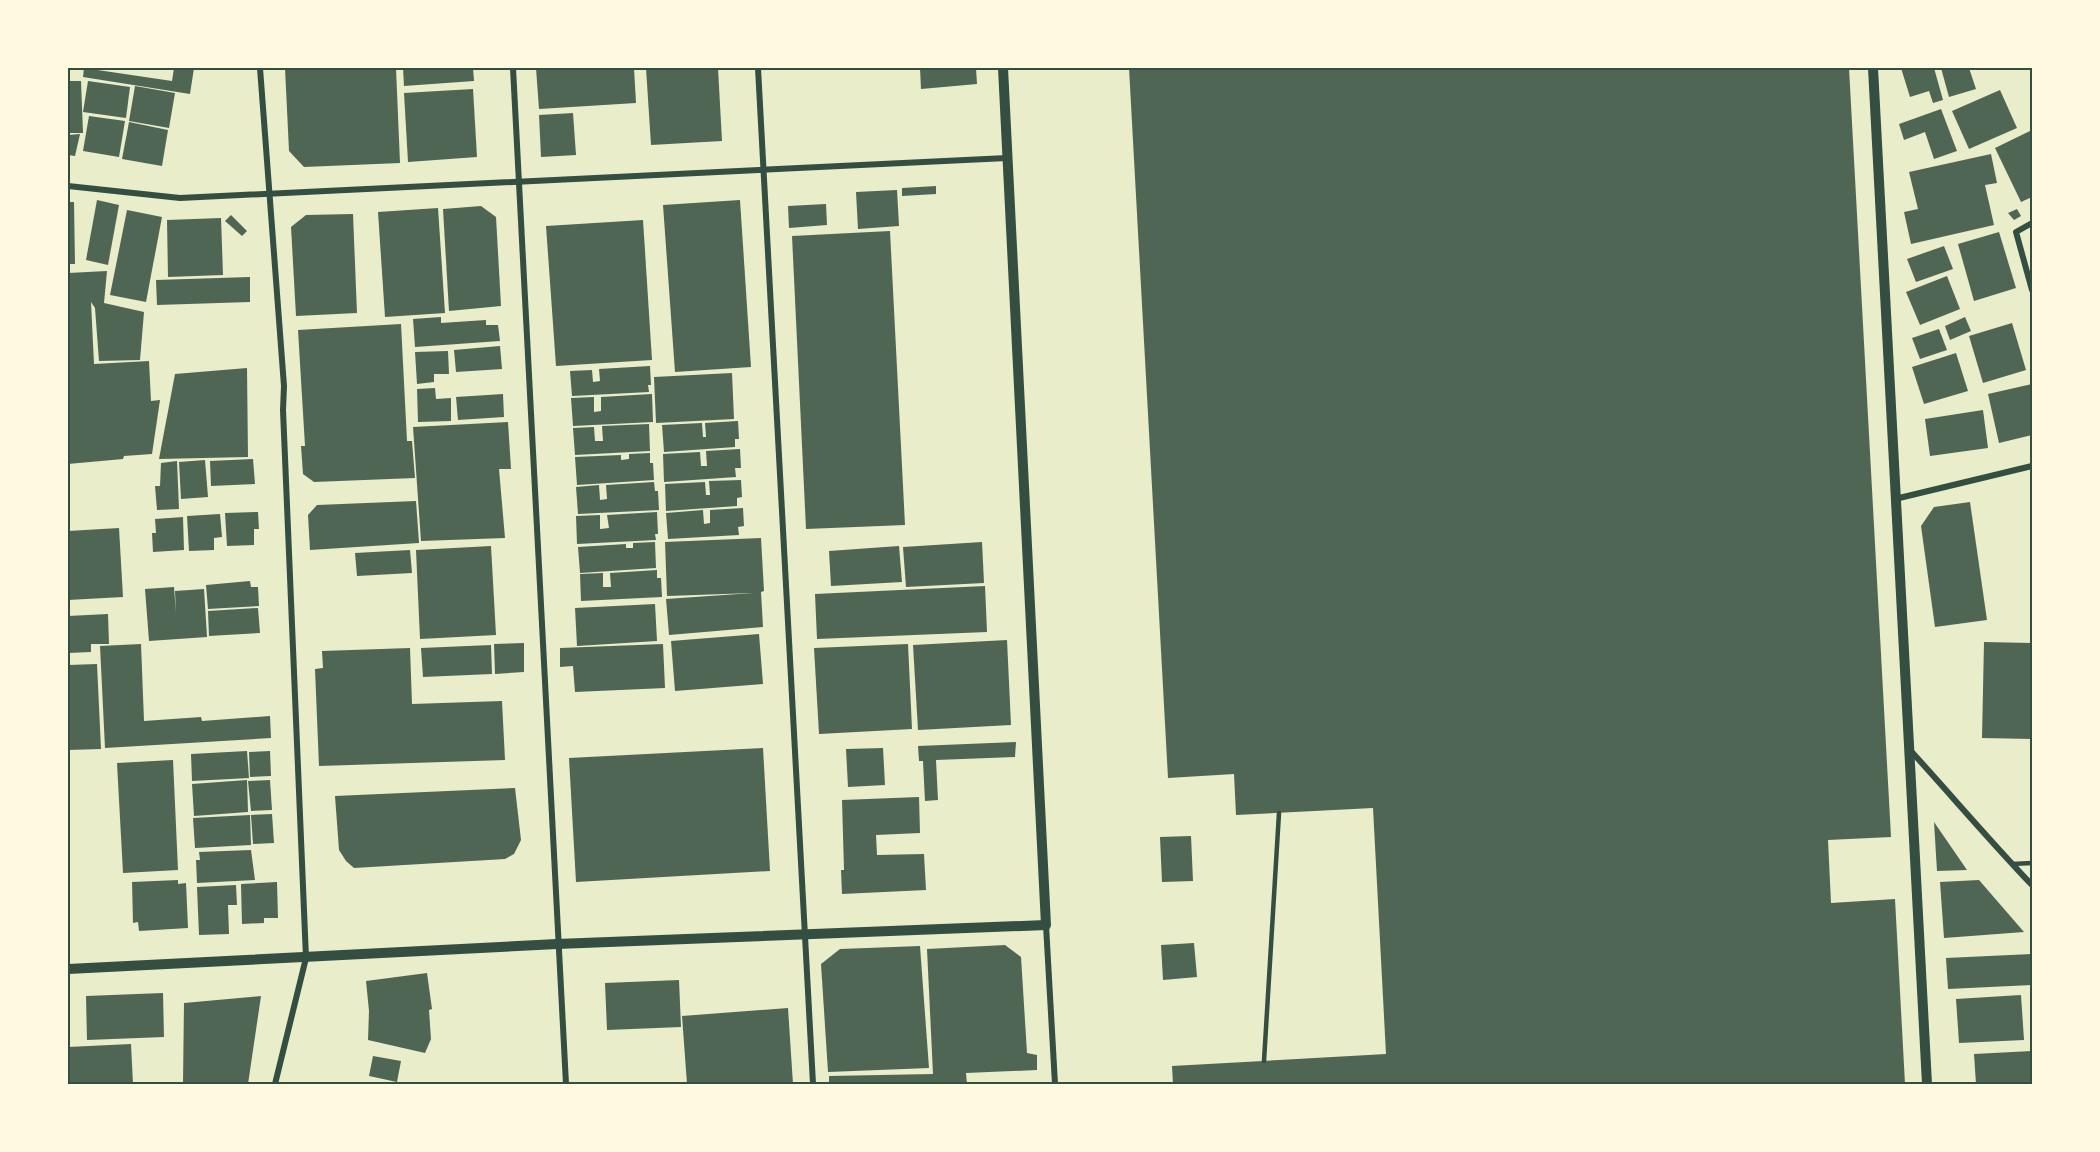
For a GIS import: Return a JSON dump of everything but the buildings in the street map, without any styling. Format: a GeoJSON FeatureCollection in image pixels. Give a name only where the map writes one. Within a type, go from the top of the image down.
{"type":"FeatureCollection","features":[{"type":"Feature","properties":{"kind":"street"},"geometry":{"type":"LineString","coordinates":[[260,68],[285,386],[283,410],[306,958],[275,1084]]}},
{"type":"Feature","properties":{"kind":"street"},"geometry":{"type":"LineString","coordinates":[[513,68],[566,1084]]}},
{"type":"Feature","properties":{"kind":"street"},"geometry":{"type":"LineString","coordinates":[[758,68],[813,1084]]}},
{"type":"Feature","properties":{"kind":"street"},"geometry":{"type":"LineString","coordinates":[[1003,68],[1055,1084]]}},
{"type":"Feature","properties":{"kind":"street"},"geometry":{"type":"LineString","coordinates":[[1873,68],[1927,1084]]}},
{"type":"Feature","properties":{"kind":"street"},"geometry":{"type":"LineString","coordinates":[[68,186],[180,198],[1007,158]]}},
{"type":"Feature","properties":{"kind":"street"},"geometry":{"type":"LineString","coordinates":[[2032,223],[2016,232],[2032,290]]}},
{"type":"Feature","properties":{"kind":"street"},"geometry":{"type":"LineString","coordinates":[[1895,499],[2032,466]]}},
{"type":"Feature","properties":{"kind":"street"},"geometry":{"type":"LineString","coordinates":[[1909,750],[2032,885]]}},
{"type":"Feature","properties":{"kind":"street"},"geometry":{"type":"LineString","coordinates":[[68,969],[557,944],[1046,925]]}},
{"type":"Feature","properties":{"kind":"lane"},"geometry":{"type":"LineString","coordinates":[[1264,1061],[1279,813]]}},
{"type":"Feature","properties":{"kind":"lane"},"geometry":{"type":"LineString","coordinates":[[2012,864],[2032,863]]}}]}
